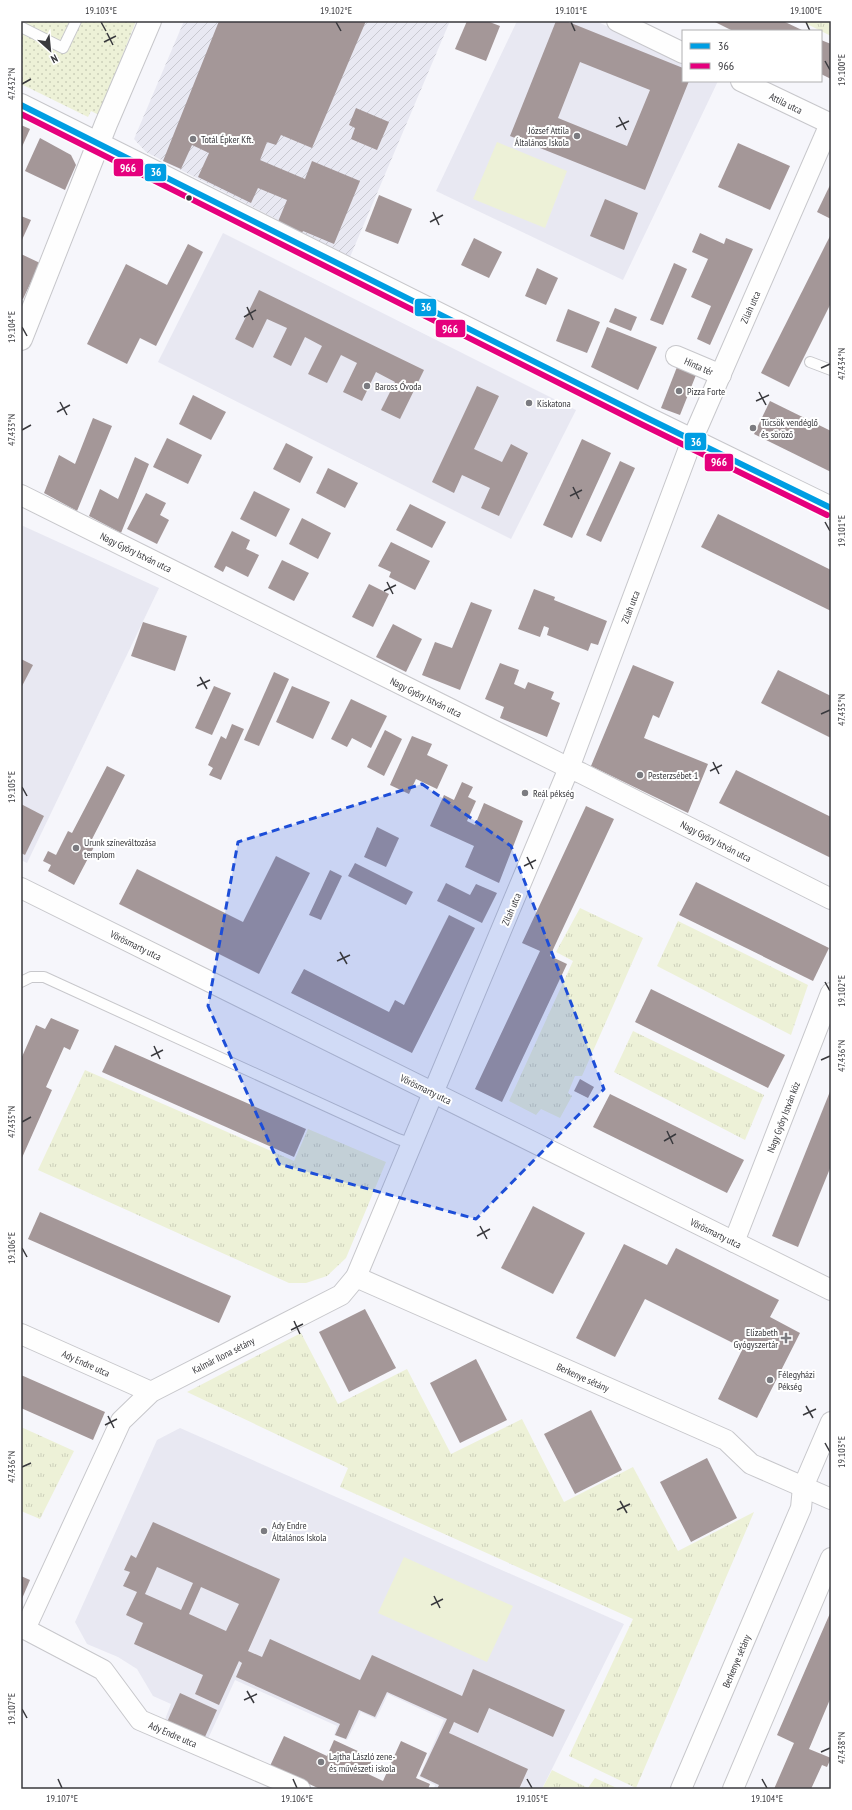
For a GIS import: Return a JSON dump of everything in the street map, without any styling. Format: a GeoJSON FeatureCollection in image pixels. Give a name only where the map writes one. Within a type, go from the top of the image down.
{"type":"FeatureCollection","features":[{"type":"Feature","properties":{"kind":"street"},"geometry":{"type":"LineString","coordinates":[[21,339],[98,144],[150,21]]}},
{"type":"Feature","properties":{"kind":"street"},"geometry":{"type":"LineString","coordinates":[[617,21],[682,53]]}},
{"type":"Feature","properties":{"kind":"street","name":"Attila utca"},"geometry":{"type":"LineString","coordinates":[[743,82],[831,124]]}},
{"type":"Feature","properties":{"kind":"street"},"geometry":{"type":"LineString","coordinates":[[21,105],[831,508]]}},
{"type":"Feature","properties":{"kind":"street","name":"Zilah utca"},"geometry":{"type":"LineString","coordinates":[[434,1093],[569,768],[692,440],[831,124]]}},
{"type":"Feature","properties":{"kind":"street","name":"Hinta tér"},"geometry":{"type":"LineString","coordinates":[[676,356],[721,375]]}},
{"type":"Feature","properties":{"kind":"street","name":"Nagy Győry István utca"},"geometry":{"type":"LineString","coordinates":[[21,495],[569,768],[581,772],[831,899]]}},
{"type":"Feature","properties":{"kind":"street","name":"Vörösmarty utca"},"geometry":{"type":"LineString","coordinates":[[21,888],[831,1290]]}},
{"type":"Feature","properties":{"kind":"street","name":"Nagy Győry István köz"},"geometry":{"type":"LineString","coordinates":[[734,1242],[831,993]]}},
{"type":"Feature","properties":{"kind":"street","name":"Kalmár Ilona sétány"},"geometry":{"type":"LineString","coordinates":[[23,1629],[121,1422],[151,1392],[305,1312],[341,1295],[356,1277],[434,1093]]}},
{"type":"Feature","properties":{"kind":"street","name":"Berkenye sétány"},"geometry":{"type":"LineString","coordinates":[[356,1277],[726,1440],[751,1464],[831,1499]]}},
{"type":"Feature","properties":{"kind":"street","name":"Ady Endre utca"},"geometry":{"type":"LineString","coordinates":[[21,1334],[151,1392]]}},
{"type":"Feature","properties":{"kind":"street"},"geometry":{"type":"LineString","coordinates":[[803,1487],[831,1422]]}},
{"type":"Feature","properties":{"kind":"street","name":"Berkenye sétány"},"geometry":{"type":"LineString","coordinates":[[682,1789],[801,1508],[803,1487]]}},
{"type":"Feature","properties":{"kind":"street"},"geometry":{"type":"LineString","coordinates":[[733,1789],[831,1558]]}},
{"type":"Feature","properties":{"kind":"street","name":"Ady Endre utca"},"geometry":{"type":"LineString","coordinates":[[23,1629],[103,1670],[140,1720],[300,1789]]}},
{"type":"Feature","properties":{"kind":"lane"},"geometry":{"type":"LineString","coordinates":[[21,27],[63,48],[76,21]]}},
{"type":"Feature","properties":{"kind":"lane"},"geometry":{"type":"LineString","coordinates":[[810,362],[831,370]]}},
{"type":"Feature","properties":{"kind":"lane"},"geometry":{"type":"LineString","coordinates":[[21,982],[31,976],[44,977],[390,1136],[413,1144]]}},
{"type":"Feature","properties":{"kind":"highlighted area"},"geometry":{"type":"Polygon","coordinates":[[[422,784],[511,846],[604,1089],[476,1219],[279,1164],[208,1006],[238,842],[422,784]]]}},
{"type":"Feature","properties":{"kind":"shaded area"},"geometry":{"type":"Polygon","coordinates":[[[184,21],[450,21],[350,257],[146,152],[134,139],[184,21]]]}},
{"type":"Feature","properties":{"kind":"shaded area","name":"József Attila Általános Iskola"},"geometry":{"type":"Polygon","coordinates":[[[517,21],[596,21],[682,62],[682,82],[718,82],[623,280],[436,191],[517,21]]]}},
{"type":"Feature","properties":{"kind":"shaded area","name":"Baross Óvoda"},"geometry":{"type":"Polygon","coordinates":[[[223,233],[576,410],[511,539],[158,362],[223,233]]]}},
{"type":"Feature","properties":{"kind":"shaded area"},"geometry":{"type":"Polygon","coordinates":[[[21,525],[159,588],[27,863],[21,860],[21,525]]]}},
{"type":"Feature","properties":{"kind":"shaded area","name":"Ady Endre Általános Iskola"},"geometry":{"type":"Polygon","coordinates":[[[180,1428],[624,1624],[542,1789],[434,1789],[435,1785],[419,1777],[444,1720],[388,1694],[376,1719],[361,1712],[347,1740],[334,1735],[337,1726],[235,1680],[207,1741],[164,1722],[171,1704],[153,1696],[137,1669],[118,1657],[87,1644],[75,1622],[157,1440],[180,1428]]]}},
{"type":"Feature","properties":{"kind":"green space"},"geometry":{"type":"Polygon","coordinates":[[[21,21],[136,21],[99,115],[91,111],[88,117],[21,84],[21,21]]]}},
{"type":"Feature","properties":{"kind":"green space"},"geometry":{"type":"Polygon","coordinates":[[[801,21],[831,21],[831,36],[822,32],[822,30],[801,21]]]}},
{"type":"Feature","properties":{"kind":"green space"},"geometry":{"type":"Polygon","coordinates":[[[497,142],[567,171],[545,228],[473,199],[497,142]]]}},
{"type":"Feature","properties":{"kind":"green space"},"geometry":{"type":"Polygon","coordinates":[[[580,908],[643,938],[582,1076],[575,1076],[568,1093],[572,1096],[560,1118],[541,1109],[536,1115],[509,1101],[573,961],[556,952],[580,908]]]}},
{"type":"Feature","properties":{"kind":"green space"},"geometry":{"type":"Polygon","coordinates":[[[678,921],[808,985],[791,1035],[657,966],[678,921]]]}},
{"type":"Feature","properties":{"kind":"green space"},"geometry":{"type":"Polygon","coordinates":[[[633,1031],[764,1095],[745,1140],[614,1072],[633,1031]]]}},
{"type":"Feature","properties":{"kind":"green space"},"geometry":{"type":"Polygon","coordinates":[[[85,1070],[294,1161],[308,1129],[386,1162],[346,1258],[327,1276],[306,1283],[289,1283],[38,1170],[85,1070]]]}},
{"type":"Feature","properties":{"kind":"green space"},"geometry":{"type":"Polygon","coordinates":[[[301,1333],[338,1404],[407,1369],[451,1454],[522,1419],[564,1502],[633,1467],[678,1551],[754,1512],[636,1788],[569,1756],[633,1619],[340,1487],[348,1468],[187,1392],[301,1333]]]}},
{"type":"Feature","properties":{"kind":"green space"},"geometry":{"type":"Polygon","coordinates":[[[21,1427],[74,1451],[40,1519],[21,1511],[21,1427]]]}},
{"type":"Feature","properties":{"kind":"green space"},"geometry":{"type":"Polygon","coordinates":[[[404,1557],[513,1606],[487,1662],[378,1613],[404,1557]]]}},
{"type":"Feature","properties":{"kind":"green space"},"geometry":{"type":"Polygon","coordinates":[[[552,1770],[588,1788],[595,1778],[619,1789],[542,1789],[552,1770]]]}},
{"type":"Feature","properties":{"kind":"building"},"geometry":{"type":"Polygon","coordinates":[[[219,21],[366,21],[312,148],[281,135],[276,145],[267,142],[260,160],[305,179],[312,161],[360,181],[334,244],[303,231],[301,235],[277,224],[287,200],[258,188],[251,203],[198,177],[209,153],[192,145],[181,169],[163,161],[219,21]]]}},
{"type":"Feature","properties":{"kind":"building"},"geometry":{"type":"Polygon","coordinates":[[[467,21],[487,21],[500,26],[486,61],[455,49],[467,21]]]}},
{"type":"Feature","properties":{"kind":"building"},"geometry":{"type":"Polygon","coordinates":[[[556,21],[566,21],[682,68],[682,82],[689,82],[645,190],[510,136],[556,21]],[[580,62],[558,118],[627,146],[650,90],[580,62]]]}},
{"type":"Feature","properties":{"kind":"building"},"geometry":{"type":"Polygon","coordinates":[[[713,21],[783,21],[802,30],[731,30],[713,21]]]}},
{"type":"Feature","properties":{"kind":"building"},"geometry":{"type":"Polygon","coordinates":[[[822,40],[831,44],[831,79],[822,74],[822,40]]]}},
{"type":"Feature","properties":{"kind":"building"},"geometry":{"type":"Polygon","coordinates":[[[356,108],[389,122],[377,150],[351,139],[355,128],[349,125],[356,108]]]}},
{"type":"Feature","properties":{"kind":"building"},"geometry":{"type":"Polygon","coordinates":[[[21,125],[30,129],[21,149],[21,125]]]}},
{"type":"Feature","properties":{"kind":"building"},"geometry":{"type":"Polygon","coordinates":[[[40,138],[71,155],[76,165],[65,190],[25,171],[40,138]]]}},
{"type":"Feature","properties":{"kind":"building"},"geometry":{"type":"Polygon","coordinates":[[[738,143],[790,166],[770,210],[718,187],[738,143]]]}},
{"type":"Feature","properties":{"kind":"building"},"geometry":{"type":"Polygon","coordinates":[[[831,183],[831,219],[817,212],[831,183]]]}},
{"type":"Feature","properties":{"kind":"building"},"geometry":{"type":"Polygon","coordinates":[[[379,195],[412,209],[398,244],[365,231],[379,195]]]}},
{"type":"Feature","properties":{"kind":"building"},"geometry":{"type":"Polygon","coordinates":[[[605,199],[638,213],[624,250],[590,236],[605,199]]]}},
{"type":"Feature","properties":{"kind":"building"},"geometry":{"type":"Polygon","coordinates":[[[21,216],[31,220],[21,242],[21,216]]]}},
{"type":"Feature","properties":{"kind":"building"},"geometry":{"type":"Polygon","coordinates":[[[700,233],[724,244],[726,238],[753,249],[710,345],[697,339],[711,306],[691,297],[708,259],[692,252],[700,233]]]}},
{"type":"Feature","properties":{"kind":"building"},"geometry":{"type":"Polygon","coordinates":[[[831,234],[831,303],[789,387],[761,373],[831,234]]]}},
{"type":"Feature","properties":{"kind":"building"},"geometry":{"type":"Polygon","coordinates":[[[474,238],[502,252],[489,278],[461,265],[474,238]]]}},
{"type":"Feature","properties":{"kind":"building"},"geometry":{"type":"Polygon","coordinates":[[[188,244],[203,252],[156,346],[140,338],[127,364],[87,344],[126,264],[167,285],[188,244]]]}},
{"type":"Feature","properties":{"kind":"building"},"geometry":{"type":"Polygon","coordinates":[[[21,254],[40,263],[23,299],[21,299],[21,254]]]}},
{"type":"Feature","properties":{"kind":"building"},"geometry":{"type":"Polygon","coordinates":[[[674,263],[687,269],[663,325],[650,320],[674,263]]]}},
{"type":"Feature","properties":{"kind":"building"},"geometry":{"type":"Polygon","coordinates":[[[537,268],[558,278],[546,305],[525,296],[537,268]]]}},
{"type":"Feature","properties":{"kind":"building"},"geometry":{"type":"Polygon","coordinates":[[[259,290],[424,370],[400,419],[381,410],[395,382],[376,372],[362,401],[343,392],[357,363],[341,355],[327,383],[308,374],[322,346],[305,337],[291,366],[273,357],[287,328],[267,319],[253,348],[235,339],[259,290]]]}},
{"type":"Feature","properties":{"kind":"building"},"geometry":{"type":"Polygon","coordinates":[[[615,308],[637,317],[631,331],[609,322],[615,308]]]}},
{"type":"Feature","properties":{"kind":"building"},"geometry":{"type":"Polygon","coordinates":[[[568,309],[600,322],[587,353],[556,341],[568,309]]]}},
{"type":"Feature","properties":{"kind":"building"},"geometry":{"type":"Polygon","coordinates":[[[607,327],[657,347],[638,390],[591,367],[607,327]]]}},
{"type":"Feature","properties":{"kind":"building","name":"Pizza Forte"},"geometry":{"type":"Polygon","coordinates":[[[677,367],[696,375],[680,415],[661,408],[677,367]]]}},
{"type":"Feature","properties":{"kind":"building"},"geometry":{"type":"Polygon","coordinates":[[[477,386],[499,396],[474,449],[502,462],[511,444],[528,453],[499,516],[481,508],[490,488],[462,475],[454,493],[432,482],[477,386]]]}},
{"type":"Feature","properties":{"kind":"building"},"geometry":{"type":"Polygon","coordinates":[[[193,395],[226,412],[211,440],[179,424],[193,395]]]}},
{"type":"Feature","properties":{"kind":"building"},"geometry":{"type":"Polygon","coordinates":[[[770,401],[831,431],[831,472],[754,434],[770,401]]]}},
{"type":"Feature","properties":{"kind":"building"},"geometry":{"type":"Polygon","coordinates":[[[93,418],[112,426],[77,511],[44,493],[59,455],[75,464],[93,418]]]}},
{"type":"Feature","properties":{"kind":"building"},"geometry":{"type":"Polygon","coordinates":[[[167,438],[202,455],[188,484],[153,467],[167,438]]]}},
{"type":"Feature","properties":{"kind":"building"},"geometry":{"type":"Polygon","coordinates":[[[582,439],[611,453],[572,538],[543,525],[582,439]]]}},
{"type":"Feature","properties":{"kind":"building"},"geometry":{"type":"Polygon","coordinates":[[[286,443],[313,457],[300,483],[273,469],[286,443]]]}},
{"type":"Feature","properties":{"kind":"building"},"geometry":{"type":"Polygon","coordinates":[[[135,457],[149,464],[121,533],[89,516],[100,489],[118,499],[135,457]]]}},
{"type":"Feature","properties":{"kind":"building"},"geometry":{"type":"Polygon","coordinates":[[[620,461],[635,468],[601,542],[586,535],[620,461]]]}},
{"type":"Feature","properties":{"kind":"building"},"geometry":{"type":"Polygon","coordinates":[[[328,468],[358,483],[345,508],[316,493],[328,468]]]}},
{"type":"Feature","properties":{"kind":"building"},"geometry":{"type":"Polygon","coordinates":[[[254,491],[290,509],[276,537],[240,519],[254,491]]]}},
{"type":"Feature","properties":{"kind":"building"},"geometry":{"type":"Polygon","coordinates":[[[146,493],[166,503],[160,515],[169,520],[157,544],[127,529],[146,493]]]}},
{"type":"Feature","properties":{"kind":"building"},"geometry":{"type":"Polygon","coordinates":[[[410,504],[446,522],[432,548],[396,530],[410,504]]]}},
{"type":"Feature","properties":{"kind":"building"},"geometry":{"type":"Polygon","coordinates":[[[718,514],[831,570],[831,611],[701,547],[718,514]]]}},
{"type":"Feature","properties":{"kind":"building"},"geometry":{"type":"Polygon","coordinates":[[[302,518],[331,533],[318,559],[289,544],[302,518]]]}},
{"type":"Feature","properties":{"kind":"building"},"geometry":{"type":"Polygon","coordinates":[[[232,531],[250,540],[246,549],[259,555],[248,577],[226,566],[223,572],[214,567],[232,531]]]}},
{"type":"Feature","properties":{"kind":"building"},"geometry":{"type":"Polygon","coordinates":[[[391,542],[430,561],[415,590],[389,577],[391,572],[378,566],[391,542]]]}},
{"type":"Feature","properties":{"kind":"building"},"geometry":{"type":"Polygon","coordinates":[[[282,560],[309,573],[294,601],[268,588],[282,560]]]}},
{"type":"Feature","properties":{"kind":"building"},"geometry":{"type":"Polygon","coordinates":[[[369,584],[389,594],[373,627],[352,617],[369,584]]]}},
{"type":"Feature","properties":{"kind":"building"},"geometry":{"type":"Polygon","coordinates":[[[534,589],[555,597],[554,600],[607,621],[598,645],[591,643],[588,651],[547,635],[549,628],[544,626],[540,637],[518,629],[534,589]]]}},
{"type":"Feature","properties":{"kind":"building"},"geometry":{"type":"Polygon","coordinates":[[[471,602],[492,610],[460,690],[422,675],[435,642],[452,648],[471,602]]]}},
{"type":"Feature","properties":{"kind":"building"},"geometry":{"type":"Polygon","coordinates":[[[143,622],[187,636],[175,671],[131,656],[143,622]]]}},
{"type":"Feature","properties":{"kind":"building"},"geometry":{"type":"Polygon","coordinates":[[[393,624],[422,639],[406,672],[376,657],[393,624]]]}},
{"type":"Feature","properties":{"kind":"building"},"geometry":{"type":"Polygon","coordinates":[[[21,659],[33,665],[21,688],[21,659]]]}},
{"type":"Feature","properties":{"kind":"building"},"geometry":{"type":"Polygon","coordinates":[[[500,663],[519,670],[514,684],[525,689],[528,682],[554,692],[551,699],[560,703],[547,737],[500,718],[504,707],[485,699],[500,663]]]}},
{"type":"Feature","properties":{"kind":"building"},"geometry":{"type":"Polygon","coordinates":[[[633,665],[674,682],[659,718],[653,715],[644,738],[708,764],[688,813],[591,766],[633,665]]]}},
{"type":"Feature","properties":{"kind":"building"},"geometry":{"type":"Polygon","coordinates":[[[778,670],[831,696],[831,738],[761,703],[778,670]]]}},
{"type":"Feature","properties":{"kind":"building"},"geometry":{"type":"Polygon","coordinates":[[[274,672],[289,679],[259,746],[244,740],[274,672]]]}},
{"type":"Feature","properties":{"kind":"building"},"geometry":{"type":"Polygon","coordinates":[[[214,686],[231,693],[212,735],[195,728],[214,686]]]}},
{"type":"Feature","properties":{"kind":"building"},"geometry":{"type":"Polygon","coordinates":[[[292,686],[330,702],[313,739],[276,722],[292,686]]]}},
{"type":"Feature","properties":{"kind":"building"},"geometry":{"type":"Polygon","coordinates":[[[351,699],[387,716],[371,748],[352,738],[347,747],[331,739],[351,699]]]}},
{"type":"Feature","properties":{"kind":"building"},"geometry":{"type":"Polygon","coordinates":[[[232,724],[244,729],[221,780],[209,775],[213,768],[208,765],[221,736],[226,739],[232,724]]]}},
{"type":"Feature","properties":{"kind":"building"},"geometry":{"type":"Polygon","coordinates":[[[385,730],[402,739],[384,776],[367,767],[385,730]]]}},
{"type":"Feature","properties":{"kind":"building"},"geometry":{"type":"Polygon","coordinates":[[[412,736],[432,744],[427,755],[448,765],[437,789],[416,779],[409,794],[390,785],[412,736]]]}},
{"type":"Feature","properties":{"kind":"building","name":"Urunk színeváltozása templom"},"geometry":{"type":"Polygon","coordinates":[[[107,766],[125,775],[90,843],[95,845],[74,885],[48,871],[51,865],[43,861],[48,851],[56,855],[68,831],[72,833],[107,766]]]}},
{"type":"Feature","properties":{"kind":"building"},"geometry":{"type":"Polygon","coordinates":[[[736,770],[831,817],[831,858],[719,803],[736,770]]]}},
{"type":"Feature","properties":{"kind":"building"},"geometry":{"type":"Polygon","coordinates":[[[462,782],[473,787],[468,797],[476,801],[467,821],[475,825],[484,803],[523,821],[499,883],[465,867],[474,846],[430,826],[444,795],[454,800],[462,782]]]}},
{"type":"Feature","properties":{"kind":"building"},"geometry":{"type":"Polygon","coordinates":[[[21,804],[44,816],[25,855],[21,853],[21,804]]]}},
{"type":"Feature","properties":{"kind":"building"},"geometry":{"type":"Polygon","coordinates":[[[586,806],[614,819],[550,956],[567,964],[502,1102],[475,1089],[540,951],[522,943],[586,806]]]}},
{"type":"Feature","properties":{"kind":"building"},"geometry":{"type":"Polygon","coordinates":[[[377,827],[399,838],[386,867],[364,857],[377,827]]]}},
{"type":"Feature","properties":{"kind":"building"},"geometry":{"type":"Polygon","coordinates":[[[276,856],[310,873],[259,974],[119,904],[137,869],[243,922],[276,856]]]}},
{"type":"Feature","properties":{"kind":"building"},"geometry":{"type":"Polygon","coordinates":[[[355,863],[413,892],[406,905],[348,876],[355,863]]]}},
{"type":"Feature","properties":{"kind":"building"},"geometry":{"type":"Polygon","coordinates":[[[330,870],[342,876],[321,920],[309,915],[330,870]]]}},
{"type":"Feature","properties":{"kind":"building"},"geometry":{"type":"Polygon","coordinates":[[[696,882],[829,948],[813,981],[679,915],[696,882]]]}},
{"type":"Feature","properties":{"kind":"building"},"geometry":{"type":"Polygon","coordinates":[[[446,883],[470,895],[476,884],[497,893],[482,923],[437,901],[446,883]]]}},
{"type":"Feature","properties":{"kind":"building"},"geometry":{"type":"Polygon","coordinates":[[[449,915],[475,928],[412,1053],[291,993],[304,969],[389,1012],[395,1000],[404,1005],[449,915]]]}},
{"type":"Feature","properties":{"kind":"building"},"geometry":{"type":"Polygon","coordinates":[[[651,989],[785,1055],[768,1088],[635,1022],[651,989]]]}},
{"type":"Feature","properties":{"kind":"building"},"geometry":{"type":"Polygon","coordinates":[[[51,1018],[79,1030],[70,1050],[64,1047],[46,1087],[52,1090],[21,1160],[21,1059],[36,1025],[45,1029],[51,1018]]]}},
{"type":"Feature","properties":{"kind":"building"},"geometry":{"type":"Polygon","coordinates":[[[115,1045],[306,1129],[294,1157],[102,1072],[115,1045]]]}},
{"type":"Feature","properties":{"kind":"building"},"geometry":{"type":"Polygon","coordinates":[[[580,1079],[594,1087],[588,1098],[574,1091],[580,1079]]]}},
{"type":"Feature","properties":{"kind":"building"},"geometry":{"type":"Polygon","coordinates":[[[831,1089],[831,1166],[798,1247],[772,1236],[831,1089]]]}},
{"type":"Feature","properties":{"kind":"building"},"geometry":{"type":"Polygon","coordinates":[[[610,1094],[744,1160],[727,1193],[593,1127],[610,1094]]]}},
{"type":"Feature","properties":{"kind":"building"},"geometry":{"type":"Polygon","coordinates":[[[533,1206],[585,1233],[553,1294],[501,1268],[533,1206]]]}},
{"type":"Feature","properties":{"kind":"building"},"geometry":{"type":"Polygon","coordinates":[[[40,1212],[231,1296],[219,1323],[28,1239],[40,1212]]]}},
{"type":"Feature","properties":{"kind":"building"},"geometry":{"type":"Polygon","coordinates":[[[624,1244],[667,1265],[676,1248],[779,1300],[770,1317],[800,1333],[757,1418],[718,1399],[743,1348],[645,1299],[615,1357],[576,1338],[624,1244]]]}},
{"type":"Feature","properties":{"kind":"building"},"geometry":{"type":"Polygon","coordinates":[[[365,1309],[396,1368],[349,1392],[319,1332],[365,1309]]]}},
{"type":"Feature","properties":{"kind":"building"},"geometry":{"type":"Polygon","coordinates":[[[476,1359],[507,1420],[460,1443],[430,1383],[476,1359]]]}},
{"type":"Feature","properties":{"kind":"building"},"geometry":{"type":"Polygon","coordinates":[[[21,1375],[105,1412],[93,1440],[21,1408],[21,1375]]]}},
{"type":"Feature","properties":{"kind":"building"},"geometry":{"type":"Polygon","coordinates":[[[591,1410],[622,1470],[575,1494],[544,1434],[591,1410]]]}},
{"type":"Feature","properties":{"kind":"building"},"geometry":{"type":"Polygon","coordinates":[[[707,1458],[737,1518],[691,1542],[660,1482],[707,1458]]]}},
{"type":"Feature","properties":{"kind":"building"},"geometry":{"type":"Polygon","coordinates":[[[153,1522],[280,1579],[248,1651],[262,1657],[270,1639],[360,1680],[372,1655],[462,1696],[473,1669],[565,1710],[553,1737],[489,1708],[478,1733],[454,1722],[449,1733],[528,1769],[519,1789],[437,1789],[439,1785],[420,1776],[447,1719],[387,1692],[375,1717],[359,1710],[346,1739],[335,1735],[340,1724],[236,1677],[242,1663],[239,1661],[219,1705],[195,1694],[203,1675],[134,1644],[143,1623],[126,1615],[137,1592],[123,1586],[130,1572],[124,1570],[131,1555],[136,1558],[153,1522]],[[157,1567],[145,1594],[181,1610],[193,1583],[157,1567]],[[201,1587],[189,1614],[226,1631],[239,1604],[201,1587]]]}},
{"type":"Feature","properties":{"kind":"building"},"geometry":{"type":"Polygon","coordinates":[[[21,1576],[30,1580],[21,1601],[21,1576]]]}},
{"type":"Feature","properties":{"kind":"building"},"geometry":{"type":"Polygon","coordinates":[[[831,1611],[831,1697],[809,1749],[831,1758],[827,1767],[822,1765],[811,1789],[774,1789],[794,1743],[777,1735],[831,1611]]]}},
{"type":"Feature","properties":{"kind":"building"},"geometry":{"type":"Polygon","coordinates":[[[180,1693],[217,1710],[204,1739],[167,1722],[180,1693]]]}},
{"type":"Feature","properties":{"kind":"building","name":"Lajtha László zene- és művészeti iskola"},"geometry":{"type":"Polygon","coordinates":[[[284,1736],[327,1756],[334,1740],[373,1758],[366,1773],[383,1781],[401,1741],[427,1753],[416,1778],[430,1784],[428,1789],[320,1789],[270,1766],[284,1736]]]}},
{"type":"Feature","properties":{"kind":"transit line","name":"36"},"geometry":{"type":"LineString","coordinates":[[21,105],[647,418],[831,508]]}},
{"type":"Feature","properties":{"kind":"transit line","name":"966"},"geometry":{"type":"LineString","coordinates":[[21,114],[643,425],[827,515]]}},
{"type":"Feature","properties":{"kind":"place","name":"József Attila Általános Iskola"},"geometry":{"type":"Point","coordinates":[577,136]}},
{"type":"Feature","properties":{"kind":"place","name":"Totál Épker Kft."},"geometry":{"type":"Point","coordinates":[193,139]}},
{"type":"Feature","properties":{"kind":"place","name":"Baross Óvoda"},"geometry":{"type":"Point","coordinates":[367,386]}},
{"type":"Feature","properties":{"kind":"place","name":"Pizza Forte"},"geometry":{"type":"Point","coordinates":[679,391]}},
{"type":"Feature","properties":{"kind":"place","name":"Kiskatona"},"geometry":{"type":"Point","coordinates":[529,403]}},
{"type":"Feature","properties":{"kind":"place","name":"Tücsök vendéglő és söröző"},"geometry":{"type":"Point","coordinates":[753,428]}},
{"type":"Feature","properties":{"kind":"place","name":"Pesterzsébet 1"},"geometry":{"type":"Point","coordinates":[640,775]}},
{"type":"Feature","properties":{"kind":"place","name":"Reál pékség"},"geometry":{"type":"Point","coordinates":[525,793]}},
{"type":"Feature","properties":{"kind":"place","name":"Urunk színeváltozása templom"},"geometry":{"type":"Point","coordinates":[76,848]}},
{"type":"Feature","properties":{"kind":"place","name":"Elizabeth Gyógyszertár"},"geometry":{"type":"Point","coordinates":[786,1338]}},
{"type":"Feature","properties":{"kind":"place","name":"Félegyházi Pékség"},"geometry":{"type":"Point","coordinates":[770,1380]}},
{"type":"Feature","properties":{"kind":"place","name":"Ady Endre Általános Iskola"},"geometry":{"type":"Point","coordinates":[264,1531]}},
{"type":"Feature","properties":{"kind":"place","name":"Lajtha László zene- és művészeti iskola"},"geometry":{"type":"Point","coordinates":[321,1762]}}]}
